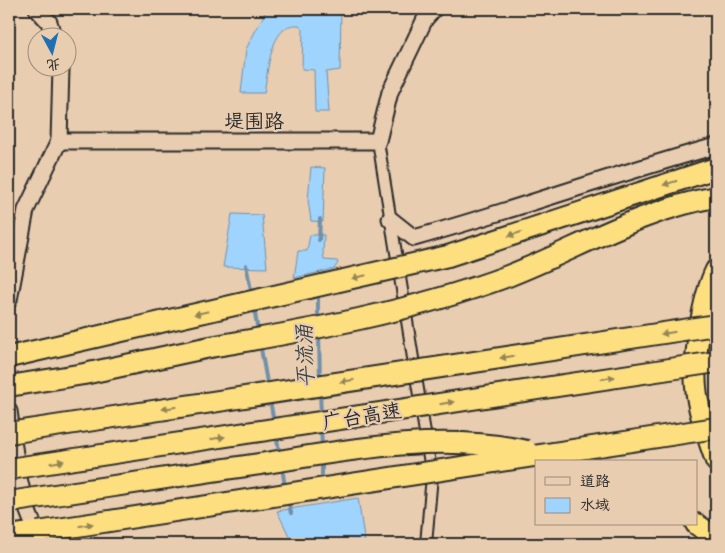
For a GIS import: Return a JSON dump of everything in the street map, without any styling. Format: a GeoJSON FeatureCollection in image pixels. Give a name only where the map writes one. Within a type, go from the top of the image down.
{"type":"FeatureCollection","features":[{"type":"Feature","properties":{"kind":"highway"},"geometry":{"type":"LineString","coordinates":[[9,357],[448,256],[716,168]]}},
{"type":"Feature","properties":{"kind":"highway"},"geometry":{"type":"LineString","coordinates":[[9,386],[84,374],[210,347],[372,317],[456,294],[507,276],[650,214],[692,200],[716,197]]}},
{"type":"Feature","properties":{"kind":"highway"},"geometry":{"type":"LineString","coordinates":[[716,270],[704,306],[696,386],[700,412],[716,461]]}},
{"type":"Feature","properties":{"kind":"highway","name":"广台高速"},"geometry":{"type":"LineString","coordinates":[[9,432],[716,325]]}},
{"type":"Feature","properties":{"kind":"highway","name":"广台高速"},"geometry":{"type":"LineString","coordinates":[[9,469],[716,362]]}},
{"type":"Feature","properties":{"kind":"highway"},"geometry":{"type":"LineString","coordinates":[[9,536],[41,538],[716,428]]}},
{"type":"Feature","properties":{"kind":"highway"},"geometry":{"type":"LineString","coordinates":[[9,502],[351,450],[414,444],[465,443],[516,448],[567,460]]}},
{"type":"Feature","properties":{"kind":"highway"},"geometry":{"type":"LineString","coordinates":[[698,525],[716,538]]}},
{"type":"Feature","properties":{"kind":"street"},"geometry":{"type":"LineString","coordinates":[[37,9],[49,22],[51,28]]}},
{"type":"Feature","properties":{"kind":"street"},"geometry":{"type":"LineString","coordinates":[[426,544],[432,476],[378,141],[390,92],[425,19],[434,9]]}},
{"type":"Feature","properties":{"kind":"street"},"geometry":{"type":"LineString","coordinates":[[9,300],[26,210],[59,141],[61,78]]}},
{"type":"Feature","properties":{"kind":"street","name":"堤围路"},"geometry":{"type":"LineString","coordinates":[[59,141],[378,141]]}},
{"type":"Feature","properties":{"kind":"street"},"geometry":{"type":"LineString","coordinates":[[390,219],[414,238],[487,218],[716,146]]}},
{"type":"Feature","properties":{"kind":"street"},"geometry":{"type":"LineString","coordinates":[[9,411],[22,487],[32,524],[41,538]]}},
{"type":"Feature","properties":{"kind":"water"},"geometry":{"type":"Polygon","coordinates":[[[267,9],[341,9],[340,70],[326,72],[329,112],[315,112],[314,70],[302,69],[303,29],[299,25],[289,26],[282,31],[276,40],[269,61],[264,93],[241,93],[246,49],[267,9]]]}},
{"type":"Feature","properties":{"kind":"water"},"geometry":{"type":"Polygon","coordinates":[[[311,167],[325,168],[323,222],[311,221],[308,200],[311,167]]]}},
{"type":"Feature","properties":{"kind":"water"},"geometry":{"type":"Polygon","coordinates":[[[232,214],[262,215],[267,268],[223,267],[232,214]]]}},
{"type":"Feature","properties":{"kind":"water"},"geometry":{"type":"Polygon","coordinates":[[[310,235],[324,235],[324,260],[337,261],[338,263],[334,269],[294,278],[298,251],[307,251],[310,235]]]}},
{"type":"Feature","properties":{"kind":"water"},"geometry":{"type":"Polygon","coordinates":[[[358,498],[365,544],[293,544],[277,511],[358,498]]]}},
{"type":"Feature","properties":{"kind":"waterway","name":"平流涌"},"geometry":{"type":"LineString","coordinates":[[319,240],[320,219]]}},
{"type":"Feature","properties":{"kind":"waterway","name":"平流涌"},"geometry":{"type":"LineString","coordinates":[[246,265],[252,295]]}},
{"type":"Feature","properties":{"kind":"waterway","name":"平流涌"},"geometry":{"type":"LineString","coordinates":[[318,292],[318,322]]}},
{"type":"Feature","properties":{"kind":"waterway","name":"平流涌"},"geometry":{"type":"LineString","coordinates":[[254,307],[258,332]]}},
{"type":"Feature","properties":{"kind":"waterway","name":"平流涌"},"geometry":{"type":"LineString","coordinates":[[319,334],[320,380]]}},
{"type":"Feature","properties":{"kind":"waterway","name":"平流涌"},"geometry":{"type":"LineString","coordinates":[[260,343],[268,388]]}},
{"type":"Feature","properties":{"kind":"waterway","name":"平流涌"},"geometry":{"type":"LineString","coordinates":[[320,392],[321,415]]}},
{"type":"Feature","properties":{"kind":"waterway","name":"平流涌"},"geometry":{"type":"LineString","coordinates":[[270,400],[274,423]]}},
{"type":"Feature","properties":{"kind":"waterway","name":"平流涌"},"geometry":{"type":"LineString","coordinates":[[321,427],[322,447]]}},
{"type":"Feature","properties":{"kind":"waterway","name":"平流涌"},"geometry":{"type":"LineString","coordinates":[[276,435],[280,455]]}},
{"type":"Feature","properties":{"kind":"waterway","name":"平流涌"},"geometry":{"type":"LineString","coordinates":[[322,459],[322,482]]}},
{"type":"Feature","properties":{"kind":"waterway","name":"平流涌"},"geometry":{"type":"LineString","coordinates":[[282,467],[285,487]]}},
{"type":"Feature","properties":{"kind":"waterway","name":"平流涌"},"geometry":{"type":"LineString","coordinates":[[288,499],[291,513]]}}]}
